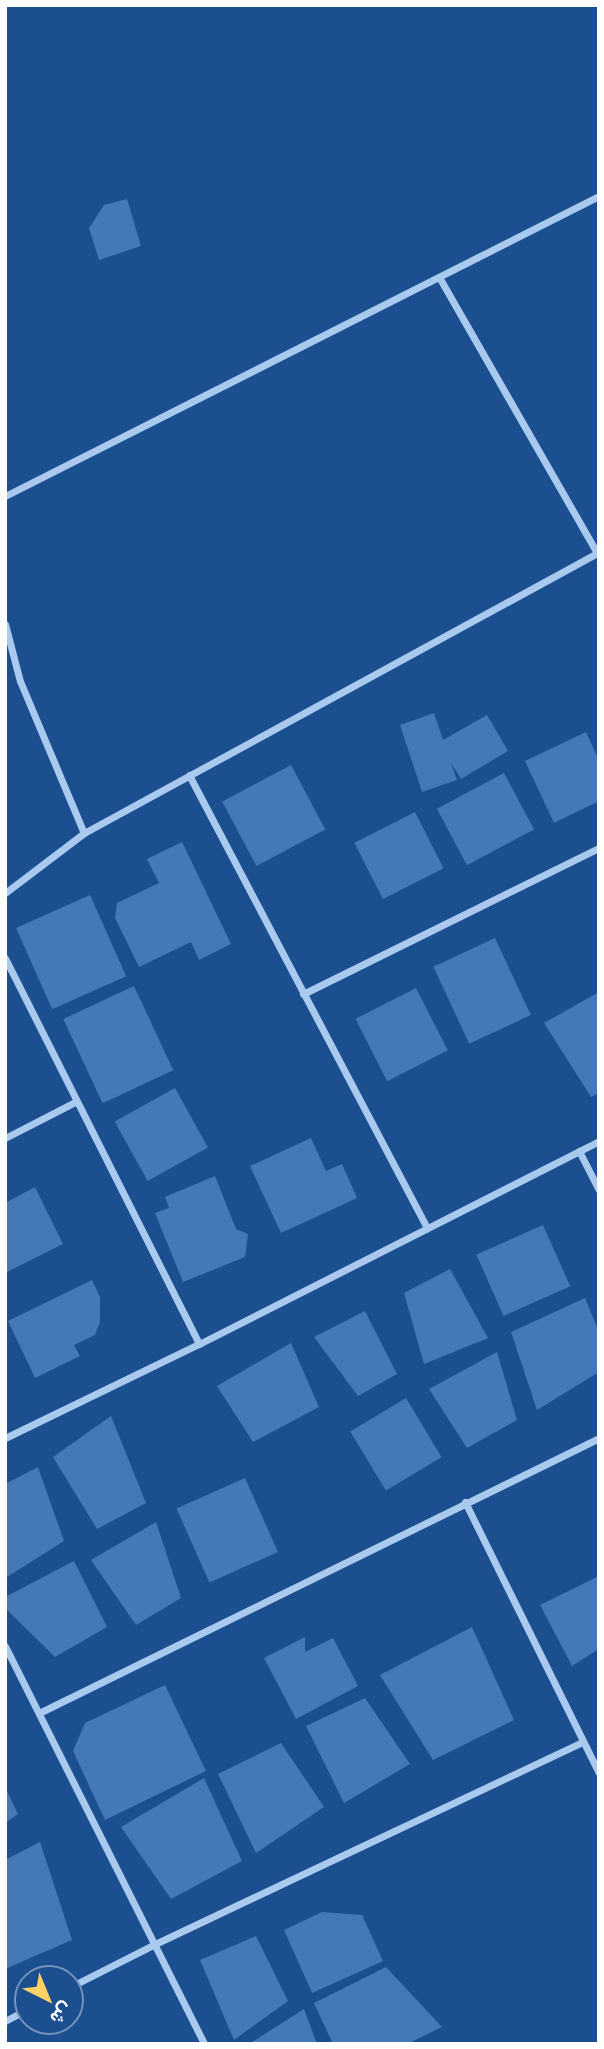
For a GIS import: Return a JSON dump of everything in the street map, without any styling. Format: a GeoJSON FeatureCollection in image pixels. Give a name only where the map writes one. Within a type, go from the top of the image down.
{"type":"FeatureCollection","features":[{"type":"Feature","properties":{"kind":"street"},"geometry":{"type":"LineString","coordinates":[[5,496],[599,196]]}},
{"type":"Feature","properties":{"kind":"street"},"geometry":{"type":"LineString","coordinates":[[5,893],[84,833],[598,552],[439,276]]}},
{"type":"Feature","properties":{"kind":"street"},"geometry":{"type":"LineString","coordinates":[[5,624],[20,681],[84,833]]}},
{"type":"Feature","properties":{"kind":"street"},"geometry":{"type":"LineString","coordinates":[[189,775],[427,1228]]}},
{"type":"Feature","properties":{"kind":"street"},"geometry":{"type":"LineString","coordinates":[[303,994],[599,848]]}},
{"type":"Feature","properties":{"kind":"street"},"geometry":{"type":"LineString","coordinates":[[5,958],[75,1102],[199,1344]]}},
{"type":"Feature","properties":{"kind":"street"},"geometry":{"type":"LineString","coordinates":[[5,1138],[75,1102]]}},
{"type":"Feature","properties":{"kind":"street"},"geometry":{"type":"LineString","coordinates":[[5,1438],[199,1344],[599,1141]]}},
{"type":"Feature","properties":{"kind":"street"},"geometry":{"type":"LineString","coordinates":[[579,1151],[599,1190]]}},
{"type":"Feature","properties":{"kind":"street"},"geometry":{"type":"LineString","coordinates":[[38,1713],[599,1438]]}},
{"type":"Feature","properties":{"kind":"street"},"geometry":{"type":"LineString","coordinates":[[465,1502],[599,1773]]}},
{"type":"Feature","properties":{"kind":"street"},"geometry":{"type":"LineString","coordinates":[[5,1646],[204,2044]]}},
{"type":"Feature","properties":{"kind":"street"},"geometry":{"type":"LineString","coordinates":[[84,1980],[583,1742]]}},
{"type":"Feature","properties":{"kind":"building"},"geometry":{"type":"Polygon","coordinates":[[[127,199],[141,246],[99,260],[89,228],[104,205],[127,199]]]}},
{"type":"Feature","properties":{"kind":"building"},"geometry":{"type":"Polygon","coordinates":[[[434,713],[443,740],[487,715],[508,751],[461,779],[451,763],[457,780],[422,792],[400,725],[434,713]]]}},
{"type":"Feature","properties":{"kind":"building"},"geometry":{"type":"Polygon","coordinates":[[[586,732],[599,760],[599,801],[554,823],[525,761],[586,732]]]}},
{"type":"Feature","properties":{"kind":"building"},"geometry":{"type":"Polygon","coordinates":[[[291,765],[325,829],[256,866],[222,802],[291,765]]]}},
{"type":"Feature","properties":{"kind":"building"},"geometry":{"type":"Polygon","coordinates":[[[504,773],[534,830],[467,865],[437,809],[504,773]]]}},
{"type":"Feature","properties":{"kind":"building"},"geometry":{"type":"Polygon","coordinates":[[[415,812],[444,868],[383,899],[354,843],[415,812]]]}},
{"type":"Feature","properties":{"kind":"building"},"geometry":{"type":"Polygon","coordinates":[[[182,842],[231,944],[199,960],[191,942],[139,967],[115,918],[117,903],[159,883],[147,859],[182,842]]]}},
{"type":"Feature","properties":{"kind":"building"},"geometry":{"type":"Polygon","coordinates":[[[90,895],[126,976],[52,1009],[16,928],[90,895]]]}},
{"type":"Feature","properties":{"kind":"building"},"geometry":{"type":"Polygon","coordinates":[[[495,938],[531,1015],[469,1044],[433,967],[495,938]]]}},
{"type":"Feature","properties":{"kind":"building"},"geometry":{"type":"Polygon","coordinates":[[[134,986],[173,1070],[103,1103],[63,1019],[134,986]]]}},
{"type":"Feature","properties":{"kind":"building"},"geometry":{"type":"Polygon","coordinates":[[[416,988],[448,1050],[387,1081],[355,1019],[416,988]]]}},
{"type":"Feature","properties":{"kind":"building"},"geometry":{"type":"Polygon","coordinates":[[[599,992],[599,1093],[591,1097],[544,1023],[599,992]]]}},
{"type":"Feature","properties":{"kind":"building"},"geometry":{"type":"Polygon","coordinates":[[[175,1088],[208,1147],[148,1181],[115,1121],[175,1088]]]}},
{"type":"Feature","properties":{"kind":"building"},"geometry":{"type":"Polygon","coordinates":[[[311,1138],[326,1171],[342,1164],[357,1198],[281,1233],[250,1166],[311,1138]]]}},
{"type":"Feature","properties":{"kind":"building"},"geometry":{"type":"Polygon","coordinates":[[[215,1176],[236,1229],[248,1234],[245,1257],[183,1282],[155,1213],[169,1208],[165,1197],[215,1176]]]}},
{"type":"Feature","properties":{"kind":"building"},"geometry":{"type":"Polygon","coordinates":[[[35,1187],[63,1244],[5,1273],[5,1203],[35,1187]]]}},
{"type":"Feature","properties":{"kind":"building"},"geometry":{"type":"Polygon","coordinates":[[[543,1225],[570,1286],[504,1316],[476,1255],[543,1225]]]}},
{"type":"Feature","properties":{"kind":"building"},"geometry":{"type":"Polygon","coordinates":[[[450,1269],[488,1338],[424,1364],[404,1293],[450,1269]]]}},
{"type":"Feature","properties":{"kind":"building"},"geometry":{"type":"Polygon","coordinates":[[[92,1280],[100,1297],[100,1322],[95,1335],[74,1345],[80,1356],[35,1378],[8,1321],[92,1280]]]}},
{"type":"Feature","properties":{"kind":"building"},"geometry":{"type":"Polygon","coordinates":[[[585,1298],[599,1332],[599,1372],[537,1410],[511,1332],[585,1298]]]}},
{"type":"Feature","properties":{"kind":"building"},"geometry":{"type":"Polygon","coordinates":[[[365,1311],[397,1374],[358,1396],[314,1337],[365,1311]]]}},
{"type":"Feature","properties":{"kind":"building"},"geometry":{"type":"Polygon","coordinates":[[[291,1343],[319,1407],[253,1442],[217,1386],[291,1343]]]}},
{"type":"Feature","properties":{"kind":"building"},"geometry":{"type":"Polygon","coordinates":[[[497,1352],[517,1420],[467,1448],[429,1389],[497,1352]]]}},
{"type":"Feature","properties":{"kind":"building"},"geometry":{"type":"Polygon","coordinates":[[[406,1398],[442,1457],[386,1491],[350,1431],[406,1398]]]}},
{"type":"Feature","properties":{"kind":"building"},"geometry":{"type":"Polygon","coordinates":[[[111,1416],[146,1503],[97,1529],[53,1457],[111,1416]]]}},
{"type":"Feature","properties":{"kind":"building"},"geometry":{"type":"Polygon","coordinates":[[[38,1467],[64,1541],[7,1577],[5,1484],[38,1467]]]}},
{"type":"Feature","properties":{"kind":"building"},"geometry":{"type":"Polygon","coordinates":[[[245,1478],[278,1552],[209,1583],[176,1509],[245,1478]]]}},
{"type":"Feature","properties":{"kind":"building"},"geometry":{"type":"Polygon","coordinates":[[[156,1522],[181,1598],[136,1625],[91,1560],[156,1522]]]}},
{"type":"Feature","properties":{"kind":"building"},"geometry":{"type":"Polygon","coordinates":[[[74,1561],[107,1627],[55,1657],[5,1608],[5,1597],[74,1561]]]}},
{"type":"Feature","properties":{"kind":"building"},"geometry":{"type":"Polygon","coordinates":[[[599,1576],[599,1649],[572,1666],[540,1605],[599,1576]]]}},
{"type":"Feature","properties":{"kind":"building"},"geometry":{"type":"Polygon","coordinates":[[[472,1627],[514,1720],[433,1760],[380,1675],[472,1627]]]}},
{"type":"Feature","properties":{"kind":"building"},"geometry":{"type":"Polygon","coordinates":[[[305,1637],[305,1652],[333,1638],[358,1686],[296,1719],[264,1658],[305,1637]]]}},
{"type":"Feature","properties":{"kind":"building"},"geometry":{"type":"Polygon","coordinates":[[[165,1685],[206,1771],[105,1820],[73,1751],[85,1723],[165,1685]]]}},
{"type":"Feature","properties":{"kind":"building"},"geometry":{"type":"Polygon","coordinates":[[[365,1698],[410,1764],[344,1803],[306,1726],[365,1698]]]}},
{"type":"Feature","properties":{"kind":"building"},"geometry":{"type":"Polygon","coordinates":[[[281,1743],[324,1807],[256,1853],[218,1774],[281,1743]]]}},
{"type":"Feature","properties":{"kind":"building"},"geometry":{"type":"Polygon","coordinates":[[[204,1778],[242,1861],[171,1899],[121,1827],[204,1778]]]}},
{"type":"Feature","properties":{"kind":"building"},"geometry":{"type":"Polygon","coordinates":[[[5,1787],[18,1814],[5,1823],[5,1787]]]}},
{"type":"Feature","properties":{"kind":"building"},"geometry":{"type":"Polygon","coordinates":[[[40,1842],[72,1940],[5,1969],[5,1860],[40,1842]]]}},
{"type":"Feature","properties":{"kind":"building"},"geometry":{"type":"Polygon","coordinates":[[[322,1912],[362,1915],[383,1961],[312,1993],[284,1930],[322,1912]]]}},
{"type":"Feature","properties":{"kind":"building"},"geometry":{"type":"Polygon","coordinates":[[[256,1936],[288,2001],[234,2040],[200,1960],[256,1936]]]}},
{"type":"Feature","properties":{"kind":"building"},"geometry":{"type":"Polygon","coordinates":[[[386,1967],[442,2027],[407,2044],[333,2044],[314,2003],[386,1967]]]}},
{"type":"Feature","properties":{"kind":"building"},"geometry":{"type":"Polygon","coordinates":[[[304,2009],[317,2044],[249,2044],[304,2009]]]}}]}
